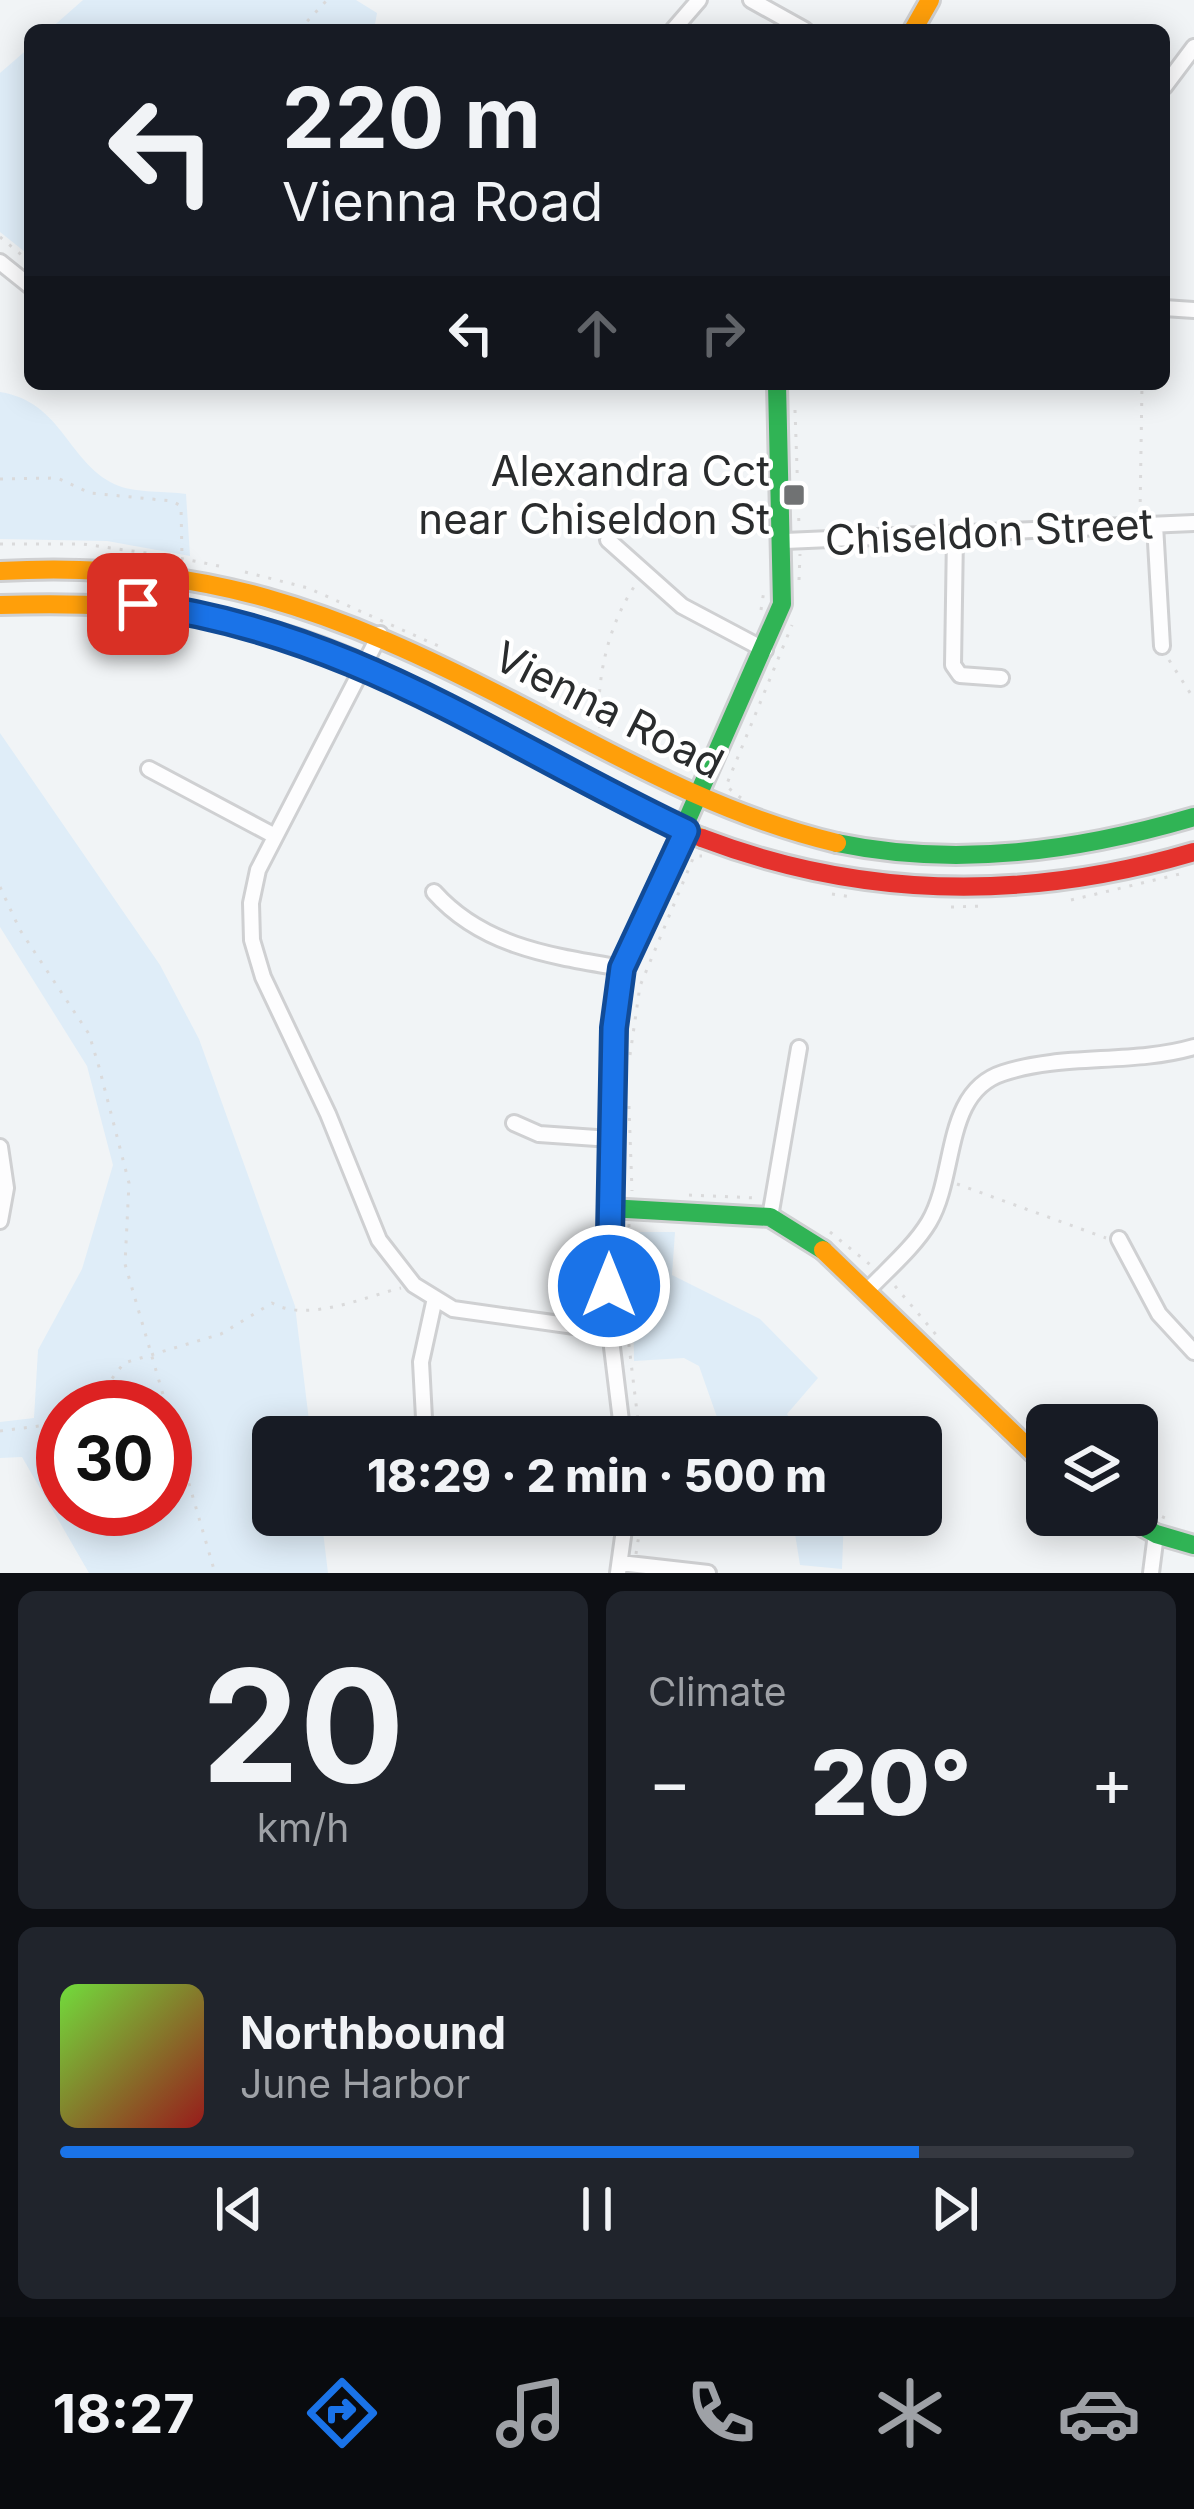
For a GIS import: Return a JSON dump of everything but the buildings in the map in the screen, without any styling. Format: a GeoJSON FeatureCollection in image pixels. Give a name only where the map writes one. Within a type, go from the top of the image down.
{"type":"FeatureCollection","features":[{"type":"Feature","properties":{"kind":"main road"},"geometry":{"type":"LineString","coordinates":[[777,390],[782,604],[622,968],[614,1028],[611,1138],[626,1200],[770,1217],[814,1242],[1026,1445]]}},
{"type":"Feature","properties":{"kind":"main road","name":"Vienna Road"},"geometry":{"type":"LineString","coordinates":[[0,571],[83,568],[180,574],[266,593],[380,634],[699,799],[761,823],[852,846],[952,856],[1064,849],[1194,817]]}},
{"type":"Feature","properties":{"kind":"main road","name":"Vienna Road"},"geometry":{"type":"LineString","coordinates":[[0,605],[94,603],[170,609],[280,632],[365,665],[686,831],[798,868],[956,891],[1114,875],[1194,852]]}},
{"type":"Feature","properties":{"kind":"main road"},"geometry":{"type":"LineString","coordinates":[[1158,1535],[1194,1545]]}},
{"type":"Feature","properties":{"kind":"street"},"geometry":{"type":"LineString","coordinates":[[678,24],[699,0]]}},
{"type":"Feature","properties":{"kind":"street"},"geometry":{"type":"LineString","coordinates":[[751,0],[794,24]]}},
{"type":"Feature","properties":{"kind":"street"},"geometry":{"type":"LineString","coordinates":[[1170,79],[1194,47]]}},
{"type":"Feature","properties":{"kind":"street"},"geometry":{"type":"LineString","coordinates":[[0,262],[24,281]]}},
{"type":"Feature","properties":{"kind":"street","name":"Chiseldon Street"},"geometry":{"type":"LineString","coordinates":[[784,541],[1194,523]]}},
{"type":"Feature","properties":{"kind":"street"},"geometry":{"type":"LineString","coordinates":[[1148,525],[1162,646]]}},
{"type":"Feature","properties":{"kind":"street"},"geometry":{"type":"LineString","coordinates":[[956,535],[952,665],[960,675],[1001,678]]}},
{"type":"Feature","properties":{"kind":"street"},"geometry":{"type":"LineString","coordinates":[[608,540],[682,606],[765,650]]}},
{"type":"Feature","properties":{"kind":"street"},"geometry":{"type":"LineString","coordinates":[[380,634],[273,835],[250,903],[252,940],[263,977],[379,1240],[414,1285],[453,1309],[610,1330]]}},
{"type":"Feature","properties":{"kind":"street"},"geometry":{"type":"LineString","coordinates":[[149,769],[273,835]]}},
{"type":"Feature","properties":{"kind":"street"},"geometry":{"type":"LineString","coordinates":[[434,892],[455,916],[487,934],[542,953],[622,968]]}},
{"type":"Feature","properties":{"kind":"street"},"geometry":{"type":"LineString","coordinates":[[770,1217],[799,1048]]}},
{"type":"Feature","properties":{"kind":"street"},"geometry":{"type":"LineString","coordinates":[[868,1290],[926,1226],[948,1180],[963,1108],[980,1084],[1021,1070],[1144,1058],[1194,1048]]}},
{"type":"Feature","properties":{"kind":"street"},"geometry":{"type":"LineString","coordinates":[[514,1123],[539,1134],[611,1138]]}},
{"type":"Feature","properties":{"kind":"street"},"geometry":{"type":"LineString","coordinates":[[0,1147],[6,1188],[0,1221]]}},
{"type":"Feature","properties":{"kind":"street"},"geometry":{"type":"LineString","coordinates":[[620,1416],[610,1330],[626,1200]]}},
{"type":"Feature","properties":{"kind":"street"},"geometry":{"type":"LineString","coordinates":[[1120,1240],[1159,1314],[1194,1352]]}},
{"type":"Feature","properties":{"kind":"street"},"geometry":{"type":"LineString","coordinates":[[424,1416],[421,1362],[435,1298]]}},
{"type":"Feature","properties":{"kind":"street"},"geometry":{"type":"LineString","coordinates":[[625,1536],[624,1567],[709,1573]]}},
{"type":"Feature","properties":{"kind":"street"},"geometry":{"type":"LineString","coordinates":[[1151,1573],[1156,1536]]}},
{"type":"Feature","properties":{"kind":"path"},"geometry":{"type":"LineString","coordinates":[[305,24],[327,0]]}},
{"type":"Feature","properties":{"kind":"path"},"geometry":{"type":"LineString","coordinates":[[0,237],[24,257]]}},
{"type":"Feature","properties":{"kind":"path"},"geometry":{"type":"LineString","coordinates":[[1142,390],[1148,525]]}},
{"type":"Feature","properties":{"kind":"path"},"geometry":{"type":"LineString","coordinates":[[0,479],[57,478],[90,493],[172,501],[181,506],[182,558]]}},
{"type":"Feature","properties":{"kind":"path"},"geometry":{"type":"LineString","coordinates":[[601,732],[595,700],[608,649],[628,596],[644,573]]}},
{"type":"Feature","properties":{"kind":"path"},"geometry":{"type":"LineString","coordinates":[[1162,646],[1194,699]]}},
{"type":"Feature","properties":{"kind":"path"},"geometry":{"type":"LineString","coordinates":[[731,793],[755,803]]}},
{"type":"Feature","properties":{"kind":"path"},"geometry":{"type":"LineString","coordinates":[[630,1074],[640,986],[694,856],[706,856]]}},
{"type":"Feature","properties":{"kind":"path"},"geometry":{"type":"LineString","coordinates":[[0,887],[20,930],[94,1051],[130,1183],[125,1264],[215,1573]]}},
{"type":"Feature","properties":{"kind":"path"},"geometry":{"type":"LineString","coordinates":[[629,1094],[627,1329],[637,1416]]}},
{"type":"Feature","properties":{"kind":"path"},"geometry":{"type":"LineString","coordinates":[[948,1180],[1099,1237],[1120,1240]]}},
{"type":"Feature","properties":{"kind":"path"},"geometry":{"type":"LineString","coordinates":[[681,1195],[759,1199]]}},
{"type":"Feature","properties":{"kind":"path"},"geometry":{"type":"LineString","coordinates":[[111,1380],[124,1363],[221,1334],[272,1303],[285,1310],[315,1310],[414,1285]]}},
{"type":"Feature","properties":{"kind":"path"},"geometry":{"type":"LineString","coordinates":[[0,1431],[36,1427]]}},
{"type":"Feature","properties":{"kind":"path"},"geometry":{"type":"LineString","coordinates":[[1158,1514],[1182,1524]]}},
{"type":"Feature","properties":{"kind":"path"},"geometry":{"type":"LineString","coordinates":[[624,1567],[634,1536]]}},
{"type":"Feature","properties":{"kind":"shaded area"},"geometry":{"type":"Polygon","coordinates":[[[83,0],[356,0],[377,13],[375,24],[56,24],[83,0]]]}},
{"type":"Feature","properties":{"kind":"shaded area"},"geometry":{"type":"Polygon","coordinates":[[[24,52],[24,251],[0,232],[0,73],[24,52]]]}},
{"type":"Feature","properties":{"kind":"shaded area"},"geometry":{"type":"Polygon","coordinates":[[[0,392],[38,408],[102,477],[126,488],[186,494],[190,556],[107,541],[0,539],[0,392]]]}},
{"type":"Feature","properties":{"kind":"shaded area"},"geometry":{"type":"Polygon","coordinates":[[[0,733],[160,965],[199,1039],[295,1306],[308,1416],[252,1416],[252,1536],[324,1536],[328,1573],[89,1573],[68,1536],[192,1536],[192,1380],[36,1380],[38,1350],[82,1269],[113,1165],[87,1066],[0,927],[0,733]]]}},
{"type":"Feature","properties":{"kind":"shaded area"},"geometry":{"type":"Polygon","coordinates":[[[640,1232],[675,1232],[672,1275],[760,1319],[818,1378],[788,1416],[717,1416],[699,1366],[684,1358],[634,1361],[632,1242],[640,1232]]]}},
{"type":"Feature","properties":{"kind":"shaded area"},"geometry":{"type":"Polygon","coordinates":[[[36,1384],[36,1481],[22,1457],[0,1458],[0,1422],[34,1418],[36,1384]]]}},
{"type":"Feature","properties":{"kind":"shaded area"},"geometry":{"type":"Polygon","coordinates":[[[795,1536],[843,1536],[842,1569],[800,1565],[795,1536]]]}},
{"type":"Feature","properties":{"kind":"traffic: fast"},"geometry":{"type":"LineString","coordinates":[[777,390],[782,604],[622,968],[614,1028],[609,1208],[770,1217],[823,1250]]}},
{"type":"Feature","properties":{"kind":"traffic: fast"},"geometry":{"type":"LineString","coordinates":[[837,843],[927,854],[1017,852],[1106,839],[1194,817]]}},
{"type":"Feature","properties":{"kind":"traffic: fast"},"geometry":{"type":"LineString","coordinates":[[1158,1535],[1194,1545]]}},
{"type":"Feature","properties":{"kind":"traffic: slow"},"geometry":{"type":"LineString","coordinates":[[916,24],[930,0]]}},
{"type":"Feature","properties":{"kind":"traffic: slow"},"geometry":{"type":"LineString","coordinates":[[0,571],[72,569],[204,583],[327,617],[449,670],[711,801],[837,843]]}},
{"type":"Feature","properties":{"kind":"traffic: slow"},"geometry":{"type":"LineString","coordinates":[[0,605],[174,611],[301,639],[433,698],[610,796],[702,838]]}},
{"type":"Feature","properties":{"kind":"traffic: slow"},"geometry":{"type":"LineString","coordinates":[[823,1250],[1026,1446]]}},
{"type":"Feature","properties":{"kind":"traffic: jam"},"geometry":{"type":"LineString","coordinates":[[702,838],[824,873],[947,887],[1070,879],[1194,852]]}},
{"type":"Feature","properties":{"kind":"place","name":"Alexandra Cct near Chiseldon St"},"geometry":{"type":"Point","coordinates":[794,495]}},
{"type":"Feature","properties":{"kind":"route"},"geometry":{"type":"LineString","coordinates":[[138,604],[226,619],[328,649],[686,831],[622,968],[614,1028],[609,1286]]}}]}
